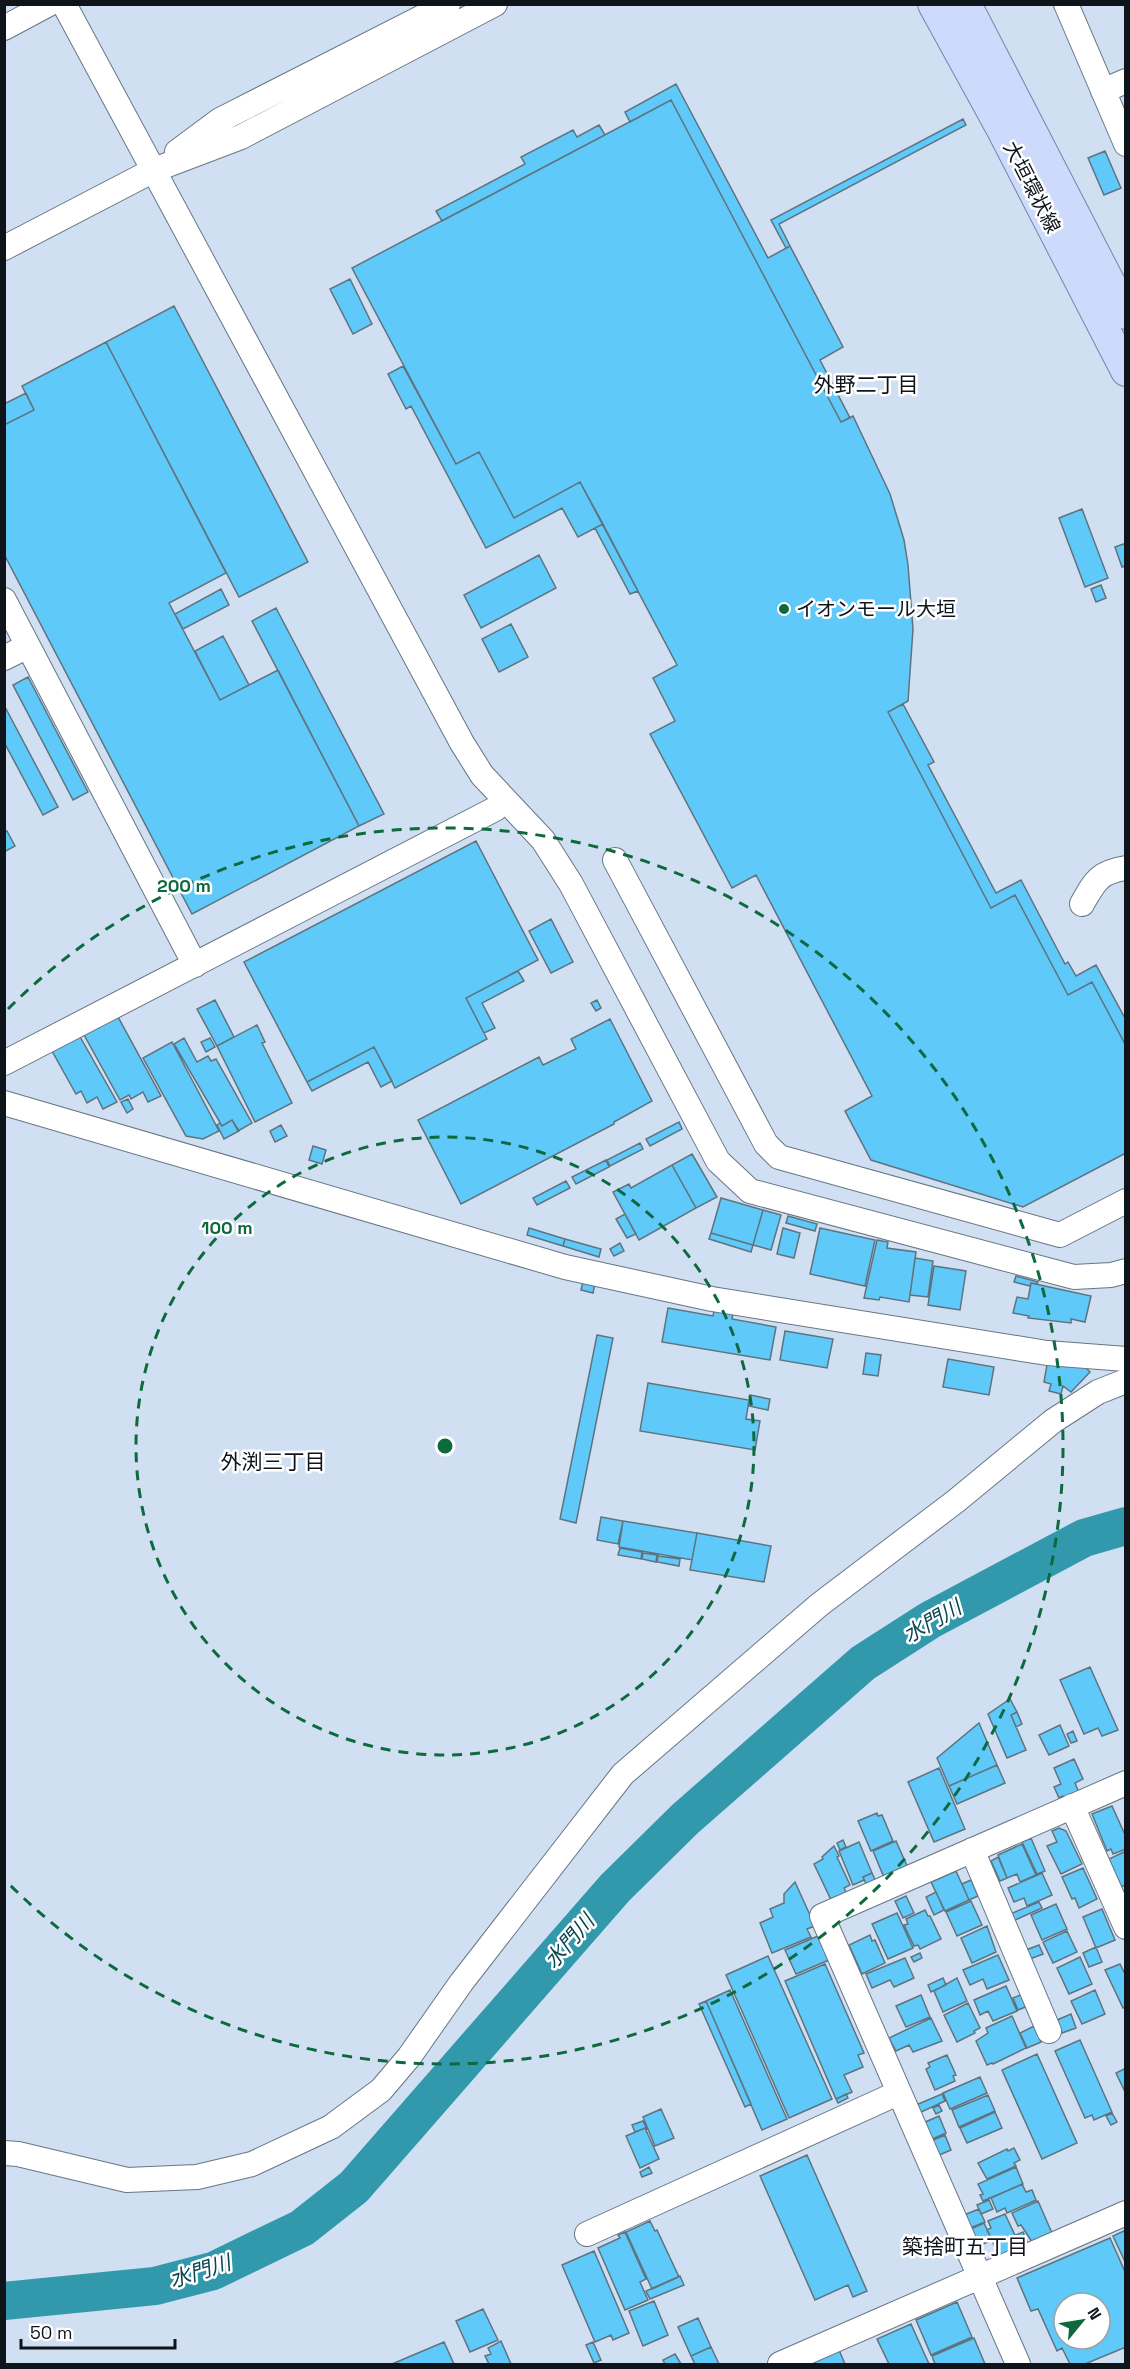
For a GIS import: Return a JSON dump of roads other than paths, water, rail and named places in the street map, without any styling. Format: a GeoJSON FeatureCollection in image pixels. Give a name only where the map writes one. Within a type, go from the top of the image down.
{"type":"FeatureCollection","features":[{"type":"Feature","properties":{"kind":"main road","name":"大垣環状線"},"geometry":{"type":"LineString","coordinates":[[933,4],[1001,128],[1125,371]]}},
{"type":"Feature","properties":{"kind":"main road","name":"大垣環状線"},"geometry":{"type":"LineString","coordinates":[[966,4],[1125,314]]}},
{"type":"Feature","properties":{"kind":"street"},"geometry":{"type":"LineString","coordinates":[[4,28],[49,4]]}},
{"type":"Feature","properties":{"kind":"street"},"geometry":{"type":"LineString","coordinates":[[64,4],[462,743],[482,775],[543,840],[571,884],[718,1161],[750,1191],[1074,1277],[1111,1275],[1125,1271]]}},
{"type":"Feature","properties":{"kind":"street"},"geometry":{"type":"LineString","coordinates":[[154,170],[220,120],[448,4]]}},
{"type":"Feature","properties":{"kind":"street"},"geometry":{"type":"LineString","coordinates":[[4,248],[154,170],[241,137],[495,4]]}},
{"type":"Feature","properties":{"kind":"street"},"geometry":{"type":"LineString","coordinates":[[1066,4],[1125,144]]}},
{"type":"Feature","properties":{"kind":"street"},"geometry":{"type":"LineString","coordinates":[[1103,91],[1125,81]]}},
{"type":"Feature","properties":{"kind":"street"},"geometry":{"type":"LineString","coordinates":[[4,600],[195,965]]}},
{"type":"Feature","properties":{"kind":"street"},"geometry":{"type":"LineString","coordinates":[[4,658],[28,646]]}},
{"type":"Feature","properties":{"kind":"street"},"geometry":{"type":"LineString","coordinates":[[4,1063],[495,809],[505,800]]}},
{"type":"Feature","properties":{"kind":"street"},"geometry":{"type":"LineString","coordinates":[[615,860],[766,1144],[779,1157],[1060,1235],[1125,1201]]}},
{"type":"Feature","properties":{"kind":"street"},"geometry":{"type":"LineString","coordinates":[[1082,904],[1094,882],[1120,865]]}},
{"type":"Feature","properties":{"kind":"street"},"geometry":{"type":"LineString","coordinates":[[4,1103],[565,1267],[712,1299],[1047,1353],[1125,1359]]}},
{"type":"Feature","properties":{"kind":"street"},"geometry":{"type":"LineString","coordinates":[[4,2153],[18,2154],[128,2180],[196,2178],[252,2164],[331,2127],[381,2090],[410,2057],[461,1983],[623,1774],[819,1605],[956,1501],[1053,1421],[1098,1392],[1125,1380]]}},
{"type":"Feature","properties":{"kind":"street"},"geometry":{"type":"LineString","coordinates":[[1018,2364],[822,1916],[1125,1783]]}},
{"type":"Feature","properties":{"kind":"street"},"geometry":{"type":"LineString","coordinates":[[1072,1806],[1125,1927]]}},
{"type":"Feature","properties":{"kind":"street"},"geometry":{"type":"LineString","coordinates":[[972,1850],[1048,2031]]}},
{"type":"Feature","properties":{"kind":"street"},"geometry":{"type":"LineString","coordinates":[[587,2234],[898,2093]]}},
{"type":"Feature","properties":{"kind":"street"},"geometry":{"type":"LineString","coordinates":[[780,2364],[1125,2213]]}},
{"type":"Feature","properties":{"kind":"waterway","name":"水門川"},"geometry":{"type":"LineString","coordinates":[[4,2301],[155,2286],[213,2271],[302,2228],[354,2187],[615,1888],[685,1819],[863,1663],[930,1620],[1084,1538],[1126,1526]]}},
{"type":"Feature","properties":{"kind":"place","name":"イオンモール大垣"},"geometry":{"type":"Point","coordinates":[784,609]}},
{"type":"Feature","properties":{"kind":"district","name":"外野二丁目"},"geometry":{"type":"Point","coordinates":[866,384]}},
{"type":"Feature","properties":{"kind":"district","name":"外渕三丁目"},"geometry":{"type":"Point","coordinates":[273,1461]}},
{"type":"Feature","properties":{"kind":"district","name":"築捨町五丁目"},"geometry":{"type":"Point","coordinates":[965,2246]}}]}
